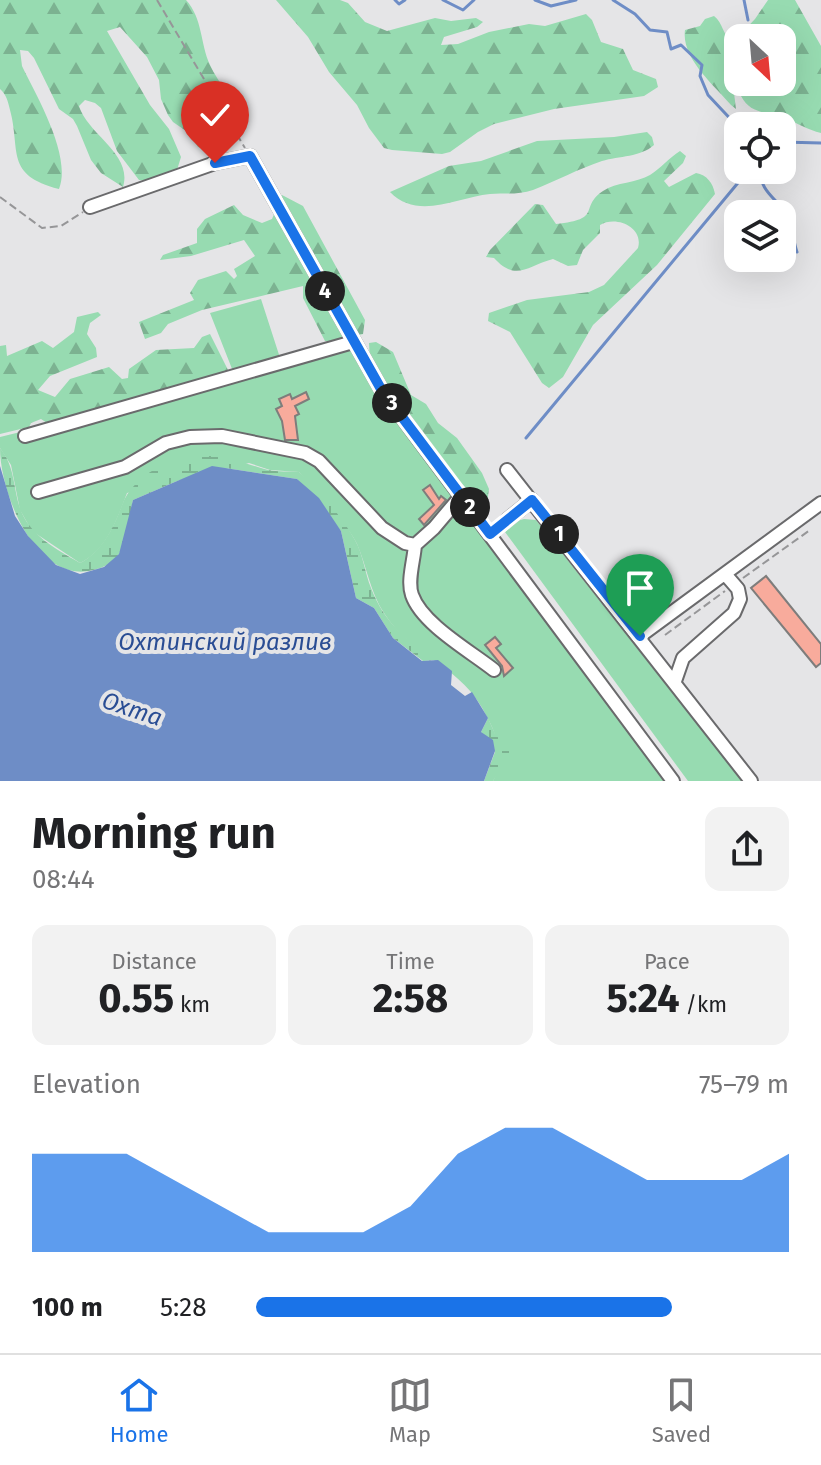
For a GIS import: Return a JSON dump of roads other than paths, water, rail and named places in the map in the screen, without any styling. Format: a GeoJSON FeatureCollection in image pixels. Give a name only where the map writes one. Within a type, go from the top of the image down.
{"type":"FeatureCollection","features":[{"type":"Feature","properties":{"kind":"street"},"geometry":{"type":"LineString","coordinates":[[90,207],[215,163],[250,156],[381,389],[673,781]]}},
{"type":"Feature","properties":{"kind":"street"},"geometry":{"type":"LineString","coordinates":[[25,436],[353,342]]}},
{"type":"Feature","properties":{"kind":"street"},"geometry":{"type":"LineString","coordinates":[[38,492],[125,467],[166,443],[190,437],[222,436],[305,453],[319,461],[382,528],[405,543],[415,545]]}},
{"type":"Feature","properties":{"kind":"street"},"geometry":{"type":"LineString","coordinates":[[507,470],[751,781]]}},
{"type":"Feature","properties":{"kind":"street"},"geometry":{"type":"LineString","coordinates":[[461,496],[415,545],[412,596],[445,635],[494,670]]}},
{"type":"Feature","properties":{"kind":"street"},"geometry":{"type":"LineString","coordinates":[[507,520],[532,500]]}},
{"type":"Feature","properties":{"kind":"street"},"geometry":{"type":"LineString","coordinates":[[640,636],[821,503]]}},
{"type":"Feature","properties":{"kind":"street"},"geometry":{"type":"LineString","coordinates":[[675,681],[683,658],[734,613],[740,599],[738,589],[725,574]]}},
{"type":"Feature","properties":{"kind":"water","name":"Охтинский разлив"},"geometry":{"type":"Polygon","coordinates":[[[0,466],[15,516],[28,536],[56,565],[80,574],[104,567],[119,554],[133,500],[212,466],[297,479],[319,498],[341,531],[356,598],[374,608],[393,638],[422,661],[438,660],[452,671],[451,685],[465,696],[472,692],[488,718],[481,732],[493,740],[495,751],[484,781],[0,781],[0,466]]]}},
{"type":"Feature","properties":{"kind":"waterway"},"geometry":{"type":"LineString","coordinates":[[395,0],[399,4],[405,0]]}},
{"type":"Feature","properties":{"kind":"waterway"},"geometry":{"type":"LineString","coordinates":[[443,0],[463,10],[474,0]]}},
{"type":"Feature","properties":{"kind":"waterway"},"geometry":{"type":"LineString","coordinates":[[535,0],[551,6],[576,0]]}},
{"type":"Feature","properties":{"kind":"waterway"},"geometry":{"type":"LineString","coordinates":[[613,0],[635,14],[650,30],[667,32],[671,49],[681,45],[702,65],[700,76],[708,95],[724,112]]}},
{"type":"Feature","properties":{"kind":"waterway"},"geometry":{"type":"LineString","coordinates":[[744,0],[748,20]]}},
{"type":"Feature","properties":{"kind":"waterway"},"geometry":{"type":"LineString","coordinates":[[796,142],[821,143]]}},
{"type":"Feature","properties":{"kind":"waterway"},"geometry":{"type":"LineString","coordinates":[[526,438],[737,184]]}},
{"type":"Feature","properties":{"kind":"waterway"},"geometry":{"type":"LineString","coordinates":[[763,184],[788,218],[797,252]]}},
{"type":"Feature","properties":{"kind":"water label","name":"Охта"},"geometry":{"type":"Point","coordinates":[132,709]}}]}
